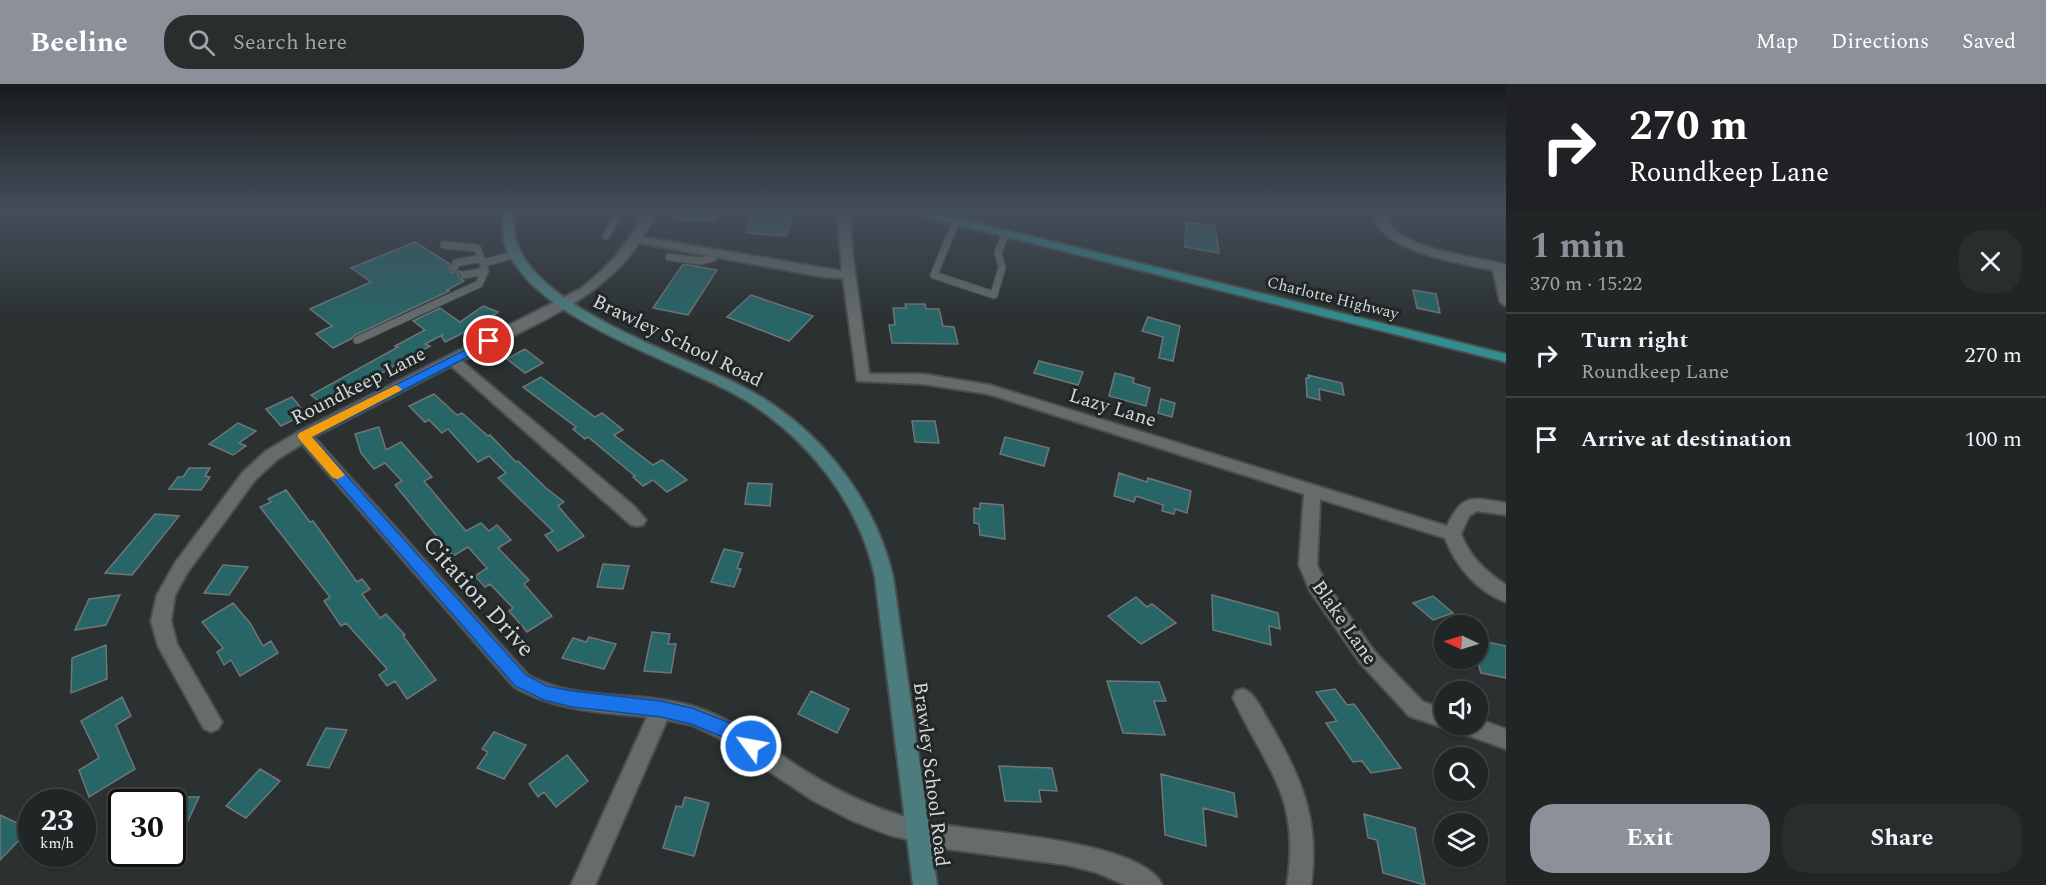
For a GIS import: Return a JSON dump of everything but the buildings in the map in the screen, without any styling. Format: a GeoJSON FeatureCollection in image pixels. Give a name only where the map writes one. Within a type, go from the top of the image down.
{"type":"FeatureCollection","features":[{"type":"Feature","properties":{"kind":"main road","name":"Brawley School Road"},"geometry":{"type":"LineString","coordinates":[[514,246],[532,278],[563,304],[606,329],[722,381],[769,410],[798,433],[835,474],[862,514],[875,544],[886,592],[925,885]]}},
{"type":"Feature","properties":{"kind":"main road","name":"Charlotte Highway"},"geometry":{"type":"LineString","coordinates":[[1055,246],[1506,358]]}},
{"type":"Feature","properties":{"kind":"street","name":"Roundkeep Lane"},"geometry":{"type":"LineString","coordinates":[[211,722],[168,646],[161,621],[166,595],[180,568],[249,476],[272,455],[304,436],[563,304],[604,279],[632,246]]}},
{"type":"Feature","properties":{"kind":"street"},"geometry":{"type":"LineString","coordinates":[[679,246],[824,273],[850,275],[847,246]]}},
{"type":"Feature","properties":{"kind":"street"},"geometry":{"type":"LineString","coordinates":[[1417,246],[1453,258],[1503,268],[1506,302]]}},
{"type":"Feature","properties":{"kind":"street","name":"Lazy Lane"},"geometry":{"type":"LineString","coordinates":[[850,275],[862,378],[922,380],[990,390],[1452,534]]}},
{"type":"Feature","properties":{"kind":"street"},"geometry":{"type":"LineString","coordinates":[[453,360],[637,520]]}},
{"type":"Feature","properties":{"kind":"street","name":"Citation Drive"},"geometry":{"type":"LineString","coordinates":[[304,436],[520,681],[544,693],[572,699],[661,709],[692,716],[732,732],[808,786],[887,824],[919,832],[1086,856],[1139,878],[1150,885]]}},
{"type":"Feature","properties":{"kind":"street","name":"Blake Lane"},"geometry":{"type":"LineString","coordinates":[[1312,491],[1308,565],[1317,586],[1368,658],[1416,709],[1434,715]]}},
{"type":"Feature","properties":{"kind":"street"},"geometry":{"type":"LineString","coordinates":[[1506,509],[1475,504],[1462,512],[1452,534],[1459,553],[1474,574],[1506,594]]}},
{"type":"Feature","properties":{"kind":"street"},"geometry":{"type":"LineString","coordinates":[[1243,698],[1284,766],[1300,813],[1305,861],[1299,885]]}},
{"type":"Feature","properties":{"kind":"street"},"geometry":{"type":"LineString","coordinates":[[583,885],[661,709]]}},
{"type":"Feature","properties":{"kind":"street"},"geometry":{"type":"LineString","coordinates":[[1488,733],[1506,739]]}},
{"type":"Feature","properties":{"kind":"lane"},"geometry":{"type":"LineString","coordinates":[[357,340],[479,284],[483,264],[477,248],[459,246]]}},
{"type":"Feature","properties":{"kind":"lane"},"geometry":{"type":"LineString","coordinates":[[946,246],[934,275],[994,295],[1002,267],[998,253],[1000,246]]}},
{"type":"Feature","properties":{"kind":"lane"},"geometry":{"type":"LineString","coordinates":[[669,256],[700,261],[713,258],[716,253]]}},
{"type":"Feature","properties":{"kind":"lane"},"geometry":{"type":"LineString","coordinates":[[464,275],[483,264],[517,254]]}},
{"type":"Feature","properties":{"kind":"lane"},"geometry":{"type":"LineString","coordinates":[[454,268],[456,263],[483,264]]}},
{"type":"Feature","properties":{"kind":"slow traffic"},"geometry":{"type":"LineString","coordinates":[[338,475],[304,436],[396,389]]}},
{"type":"Feature","properties":{"kind":"route"},"geometry":{"type":"LineString","coordinates":[[489,341],[304,436],[520,681],[544,693],[572,699],[661,709],[692,716],[732,732],[751,746]]}}]}
